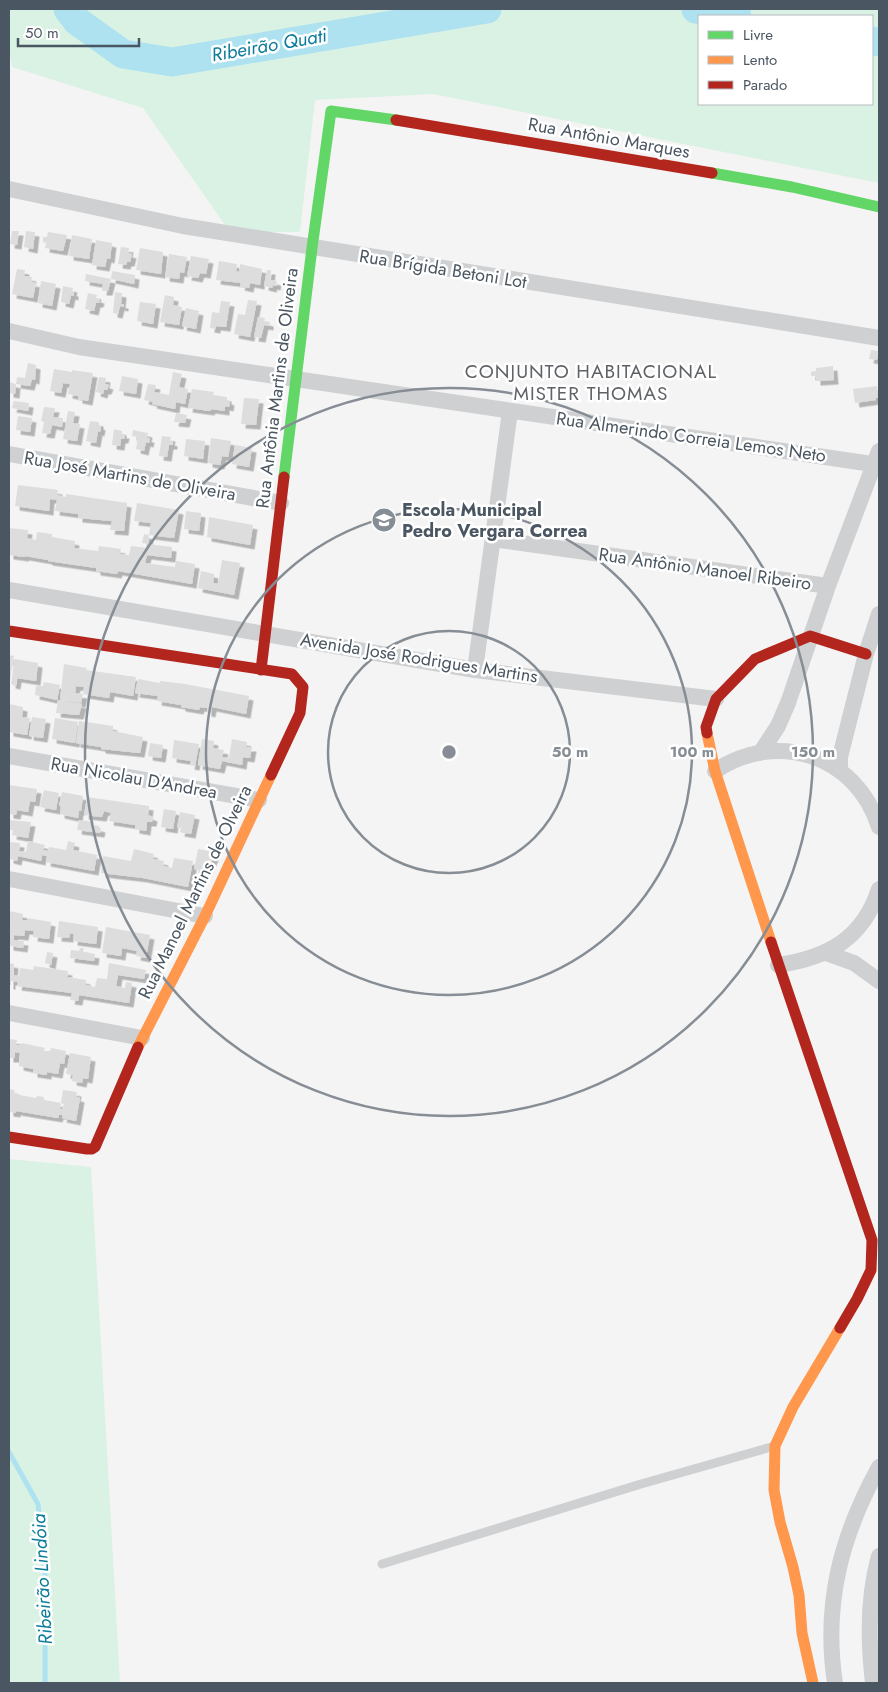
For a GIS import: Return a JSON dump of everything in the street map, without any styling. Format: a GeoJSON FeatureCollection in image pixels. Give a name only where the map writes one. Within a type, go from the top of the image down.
{"type":"FeatureCollection","features":[{"type":"Feature","properties":{"kind":"street","name":"Rua Antônio Marques"},"geometry":{"type":"LineString","coordinates":[[331,111],[437,126],[783,186],[879,207]]}},
{"type":"Feature","properties":{"kind":"street","name":"Rua Antônia Martins de Oliveira"},"geometry":{"type":"LineString","coordinates":[[261,670],[280,503],[331,111]]}},
{"type":"Feature","properties":{"kind":"street","name":"Rua Brígida Betoni Lot"},"geometry":{"type":"LineString","coordinates":[[9,189],[183,226],[879,338]]}},
{"type":"Feature","properties":{"kind":"street","name":"Rua Almerindo Correia Lemos Neto"},"geometry":{"type":"LineString","coordinates":[[9,331],[78,347],[296,380],[510,411],[878,460]]}},
{"type":"Feature","properties":{"kind":"street"},"geometry":{"type":"LineString","coordinates":[[475,670],[510,411]]}},
{"type":"Feature","properties":{"kind":"street","name":"Rua José Martins de Oliveira"},"geometry":{"type":"LineString","coordinates":[[9,454],[280,503]]}},
{"type":"Feature","properties":{"kind":"street"},"geometry":{"type":"LineString","coordinates":[[761,752],[778,726],[828,586],[878,460]]}},
{"type":"Feature","properties":{"kind":"street","name":"Rua Antônio Manoel Ribeiro"},"geometry":{"type":"LineString","coordinates":[[493,539],[828,586]]}},
{"type":"Feature","properties":{"kind":"street","name":"Avenida José Rodrigues Martins"},"geometry":{"type":"LineString","coordinates":[[9,590],[475,670],[716,699]]}},
{"type":"Feature","properties":{"kind":"street"},"geometry":{"type":"LineString","coordinates":[[840,771],[840,757],[866,654],[879,614]]}},
{"type":"Feature","properties":{"kind":"street"},"geometry":{"type":"LineString","coordinates":[[9,630],[36,636],[261,670]]}},
{"type":"Feature","properties":{"kind":"street"},"geometry":{"type":"LineString","coordinates":[[813,1683],[802,1633],[799,1595],[780,1522],[774,1490],[775,1446],[793,1407],[857,1299],[871,1270],[872,1240],[778,965],[715,771],[706,728],[716,699],[755,658],[810,636],[866,654]]}},
{"type":"Feature","properties":{"kind":"street","name":"Rua Manoel Martins de Olveira"},"geometry":{"type":"LineString","coordinates":[[9,1137],[92,1150],[95,1147],[142,1038],[205,916],[300,713],[303,687],[292,674],[261,670]]}},
{"type":"Feature","properties":{"kind":"street"},"geometry":{"type":"LineString","coordinates":[[715,771],[744,755],[777,750],[794,752],[826,762],[853,782],[864,795],[879,827]]}},
{"type":"Feature","properties":{"kind":"street","name":"Rua Nicolau D'Andrea"},"geometry":{"type":"LineString","coordinates":[[9,756],[259,800]]}},
{"type":"Feature","properties":{"kind":"street"},"geometry":{"type":"LineString","coordinates":[[9,879],[205,916]]}},
{"type":"Feature","properties":{"kind":"street"},"geometry":{"type":"LineString","coordinates":[[778,965],[810,959],[826,953],[853,933],[864,920],[879,889]]}},
{"type":"Feature","properties":{"kind":"street"},"geometry":{"type":"LineString","coordinates":[[826,953],[854,963],[879,981]]}},
{"type":"Feature","properties":{"kind":"street"},"geometry":{"type":"LineString","coordinates":[[9,1013],[142,1038]]}},
{"type":"Feature","properties":{"kind":"street"},"geometry":{"type":"LineString","coordinates":[[835,1683],[831,1644],[837,1574],[860,1503],[879,1467]]}},
{"type":"Feature","properties":{"kind":"street"},"geometry":{"type":"LineString","coordinates":[[873,1683],[869,1641],[870,1607],[879,1556]]}},
{"type":"Feature","properties":{"kind":"lane"},"geometry":{"type":"LineString","coordinates":[[382,1564],[641,1484],[775,1446]]}},
{"type":"Feature","properties":{"kind":"green space"},"geometry":{"type":"Polygon","coordinates":[[[9,9],[879,9],[879,183],[433,94],[315,100],[300,232],[230,232],[143,108],[12,67],[9,49],[9,9]]]}},
{"type":"Feature","properties":{"kind":"green space"},"geometry":{"type":"Polygon","coordinates":[[[9,1159],[91,1167],[120,1683],[9,1683],[9,1159]]]}},
{"type":"Feature","properties":{"kind":"building"},"geometry":{"type":"Polygon","coordinates":[[[12,231],[19,231],[17,245],[10,244],[12,231]]]}},
{"type":"Feature","properties":{"kind":"building"},"geometry":{"type":"Polygon","coordinates":[[[26,231],[35,232],[33,249],[24,247],[26,231]]]}},
{"type":"Feature","properties":{"kind":"building"},"geometry":{"type":"Polygon","coordinates":[[[48,232],[67,235],[63,251],[45,248],[46,243],[43,242],[43,237],[47,237],[48,232]]]}},
{"type":"Feature","properties":{"kind":"building"},"geometry":{"type":"Polygon","coordinates":[[[72,235],[92,239],[89,259],[69,256],[72,235]]]}},
{"type":"Feature","properties":{"kind":"building"},"geometry":{"type":"Polygon","coordinates":[[[96,240],[112,243],[110,259],[107,258],[105,267],[92,265],[96,240]]]}},
{"type":"Feature","properties":{"kind":"building"},"geometry":{"type":"Polygon","coordinates":[[[121,247],[129,248],[128,253],[132,254],[130,262],[127,262],[126,265],[118,264],[121,247]]]}},
{"type":"Feature","properties":{"kind":"building"},"geometry":{"type":"Polygon","coordinates":[[[140,248],[163,252],[161,274],[136,270],[140,248]]]}},
{"type":"Feature","properties":{"kind":"building"},"geometry":{"type":"Polygon","coordinates":[[[169,254],[187,257],[184,273],[180,272],[179,279],[165,277],[169,254]]]}},
{"type":"Feature","properties":{"kind":"building"},"geometry":{"type":"Polygon","coordinates":[[[191,256],[209,259],[206,274],[200,273],[198,278],[187,276],[191,256]]]}},
{"type":"Feature","properties":{"kind":"building"},"geometry":{"type":"Polygon","coordinates":[[[219,261],[237,264],[236,271],[239,272],[240,264],[262,269],[260,285],[250,283],[249,288],[240,286],[241,283],[216,280],[219,261]]]}},
{"type":"Feature","properties":{"kind":"building"},"geometry":{"type":"Polygon","coordinates":[[[17,269],[25,270],[24,276],[32,277],[31,282],[36,283],[33,298],[12,294],[17,269]]]}},
{"type":"Feature","properties":{"kind":"building"},"geometry":{"type":"Polygon","coordinates":[[[267,270],[271,270],[270,280],[277,281],[276,286],[273,285],[272,288],[264,286],[267,270]]]}},
{"type":"Feature","properties":{"kind":"building"},"geometry":{"type":"Polygon","coordinates":[[[112,271],[135,275],[134,284],[111,279],[112,271]]]}},
{"type":"Feature","properties":{"kind":"building"},"geometry":{"type":"Polygon","coordinates":[[[86,274],[111,279],[108,291],[102,291],[103,284],[85,281],[86,274]]]}},
{"type":"Feature","properties":{"kind":"building"},"geometry":{"type":"Polygon","coordinates":[[[41,281],[56,284],[52,306],[38,303],[41,281]]]}},
{"type":"Feature","properties":{"kind":"building"},"geometry":{"type":"Polygon","coordinates":[[[63,286],[73,288],[74,296],[71,295],[69,304],[61,302],[63,286]]]}},
{"type":"Feature","properties":{"kind":"building"},"geometry":{"type":"Polygon","coordinates":[[[115,292],[122,293],[121,304],[124,304],[124,307],[120,306],[118,314],[113,313],[115,292]]]}},
{"type":"Feature","properties":{"kind":"building"},"geometry":{"type":"Polygon","coordinates":[[[88,293],[97,295],[96,298],[100,299],[99,303],[96,303],[94,311],[85,309],[88,293]]]}},
{"type":"Feature","properties":{"kind":"building"},"geometry":{"type":"Polygon","coordinates":[[[165,295],[174,297],[173,305],[182,307],[179,325],[160,322],[165,295]]]}},
{"type":"Feature","properties":{"kind":"building"},"geometry":{"type":"Polygon","coordinates":[[[248,300],[257,301],[250,337],[234,334],[238,314],[245,315],[248,300]]]}},
{"type":"Feature","properties":{"kind":"building"},"geometry":{"type":"Polygon","coordinates":[[[221,301],[230,302],[226,327],[216,326],[216,329],[210,328],[212,312],[219,313],[221,301]]]}},
{"type":"Feature","properties":{"kind":"building"},"geometry":{"type":"Polygon","coordinates":[[[140,302],[156,304],[153,324],[137,321],[140,302]]]}},
{"type":"Feature","properties":{"kind":"building"},"geometry":{"type":"Polygon","coordinates":[[[186,308],[199,311],[196,329],[182,326],[186,308]]]}},
{"type":"Feature","properties":{"kind":"building"},"geometry":{"type":"Polygon","coordinates":[[[258,317],[265,318],[264,321],[269,322],[269,326],[264,325],[261,338],[254,337],[258,317]]]}},
{"type":"Feature","properties":{"kind":"building"},"geometry":{"type":"Polygon","coordinates":[[[871,350],[878,351],[877,360],[869,359],[871,350]]]}},
{"type":"Feature","properties":{"kind":"building"},"geometry":{"type":"Polygon","coordinates":[[[28,363],[36,365],[35,380],[32,379],[30,386],[16,384],[17,377],[25,378],[28,363]]]}},
{"type":"Feature","properties":{"kind":"building"},"geometry":{"type":"Polygon","coordinates":[[[833,366],[834,380],[816,381],[816,376],[811,376],[811,372],[816,371],[816,368],[833,366]]]}},
{"type":"Feature","properties":{"kind":"building"},"geometry":{"type":"Polygon","coordinates":[[[54,369],[93,373],[88,401],[68,394],[70,384],[63,383],[61,393],[50,391],[54,369]]]}},
{"type":"Feature","properties":{"kind":"building"},"geometry":{"type":"Polygon","coordinates":[[[173,372],[182,374],[179,387],[188,389],[185,404],[176,402],[175,409],[152,404],[153,402],[144,400],[148,384],[156,385],[154,392],[169,395],[173,372]]]}},
{"type":"Feature","properties":{"kind":"building"},"geometry":{"type":"Polygon","coordinates":[[[122,376],[138,379],[136,394],[119,391],[122,376]]]}},
{"type":"Feature","properties":{"kind":"building"},"geometry":{"type":"Polygon","coordinates":[[[99,377],[106,378],[105,384],[109,385],[103,394],[96,392],[99,377]]]}},
{"type":"Feature","properties":{"kind":"building"},"geometry":{"type":"Polygon","coordinates":[[[9,382],[16,384],[15,394],[9,393],[9,382]]]}},
{"type":"Feature","properties":{"kind":"building"},"geometry":{"type":"Polygon","coordinates":[[[877,386],[878,398],[875,398],[876,400],[855,403],[853,389],[877,386]]]}},
{"type":"Feature","properties":{"kind":"building"},"geometry":{"type":"Polygon","coordinates":[[[192,389],[214,392],[213,395],[227,397],[227,400],[230,401],[229,407],[225,406],[225,411],[188,408],[192,389]]]}},
{"type":"Feature","properties":{"kind":"building"},"geometry":{"type":"Polygon","coordinates":[[[244,398],[259,399],[256,425],[241,424],[244,398]]]}},
{"type":"Feature","properties":{"kind":"building"},"geometry":{"type":"Polygon","coordinates":[[[14,401],[29,403],[28,411],[12,408],[14,401]]]}},
{"type":"Feature","properties":{"kind":"building"},"geometry":{"type":"Polygon","coordinates":[[[44,407],[55,408],[53,417],[63,418],[62,427],[52,425],[50,434],[42,433],[44,422],[41,421],[44,407]]]}},
{"type":"Feature","properties":{"kind":"building"},"geometry":{"type":"Polygon","coordinates":[[[68,411],[75,412],[73,423],[80,424],[77,441],[63,439],[68,411]]]}},
{"type":"Feature","properties":{"kind":"building"},"geometry":{"type":"Polygon","coordinates":[[[176,413],[187,415],[185,423],[174,422],[176,413]]]}},
{"type":"Feature","properties":{"kind":"building"},"geometry":{"type":"Polygon","coordinates":[[[18,416],[32,418],[30,432],[16,430],[18,416]]]}},
{"type":"Feature","properties":{"kind":"building"},"geometry":{"type":"Polygon","coordinates":[[[90,421],[99,422],[101,426],[96,443],[86,441],[90,421]]]}},
{"type":"Feature","properties":{"kind":"building"},"geometry":{"type":"Polygon","coordinates":[[[114,429],[125,434],[124,439],[121,439],[120,446],[112,445],[114,429]]]}},
{"type":"Feature","properties":{"kind":"building"},"geometry":{"type":"Polygon","coordinates":[[[133,430],[148,433],[149,443],[146,442],[144,451],[136,449],[138,437],[132,436],[133,430]]]}},
{"type":"Feature","properties":{"kind":"building"},"geometry":{"type":"Polygon","coordinates":[[[162,436],[171,437],[170,441],[173,442],[173,445],[169,445],[167,457],[159,456],[162,436]]]}},
{"type":"Feature","properties":{"kind":"building"},"geometry":{"type":"Polygon","coordinates":[[[211,438],[231,441],[228,457],[222,456],[220,465],[208,463],[211,438]]]}},
{"type":"Feature","properties":{"kind":"building"},"geometry":{"type":"Polygon","coordinates":[[[186,439],[205,441],[203,459],[184,456],[186,439]]]}},
{"type":"Feature","properties":{"kind":"building"},"geometry":{"type":"Polygon","coordinates":[[[235,445],[252,448],[249,467],[232,464],[235,445]]]}},
{"type":"Feature","properties":{"kind":"building"},"geometry":{"type":"Polygon","coordinates":[[[18,485],[58,490],[57,495],[66,497],[66,494],[127,503],[124,531],[110,530],[112,521],[78,518],[78,514],[55,511],[57,500],[50,499],[49,511],[15,506],[18,485]]]}},
{"type":"Feature","properties":{"kind":"building"},"geometry":{"type":"Polygon","coordinates":[[[137,503],[179,510],[174,538],[149,535],[151,523],[134,521],[137,503]]]}},
{"type":"Feature","properties":{"kind":"building"},"geometry":{"type":"Polygon","coordinates":[[[186,511],[201,513],[199,531],[184,529],[186,511]]]}},
{"type":"Feature","properties":{"kind":"building"},"geometry":{"type":"Polygon","coordinates":[[[209,517],[253,525],[250,545],[207,537],[209,517]]]}},
{"type":"Feature","properties":{"kind":"building"},"geometry":{"type":"Polygon","coordinates":[[[9,528],[28,530],[27,538],[36,540],[37,532],[52,534],[52,537],[75,541],[74,548],[98,551],[99,546],[121,549],[120,554],[129,555],[131,546],[148,548],[148,544],[172,547],[171,558],[147,555],[145,563],[175,567],[176,561],[195,564],[192,584],[118,571],[117,574],[96,571],[96,568],[9,555],[9,528]]]}},
{"type":"Feature","properties":{"kind":"building"},"geometry":{"type":"Polygon","coordinates":[[[144,534],[149,535],[148,544],[142,543],[144,534]]]}},
{"type":"Feature","properties":{"kind":"building"},"geometry":{"type":"Polygon","coordinates":[[[222,560],[240,563],[234,595],[198,588],[201,571],[214,574],[213,583],[218,584],[222,560]]]}},
{"type":"Feature","properties":{"kind":"building"},"geometry":{"type":"Polygon","coordinates":[[[9,655],[14,656],[10,681],[9,681],[9,655]]]}},
{"type":"Feature","properties":{"kind":"building"},"geometry":{"type":"Polygon","coordinates":[[[15,659],[38,663],[36,681],[17,678],[16,685],[11,684],[15,659]]]}},
{"type":"Feature","properties":{"kind":"building"},"geometry":{"type":"Polygon","coordinates":[[[64,664],[87,668],[86,670],[136,677],[133,696],[110,692],[109,698],[83,694],[81,703],[60,700],[64,664]],[[76,686],[75,693],[83,694],[84,687],[76,686]]]}},
{"type":"Feature","properties":{"kind":"building"},"geometry":{"type":"Polygon","coordinates":[[[138,679],[160,683],[160,681],[185,684],[249,696],[246,714],[212,707],[211,713],[207,712],[207,708],[200,707],[199,710],[157,701],[158,696],[135,693],[138,679]]]}},
{"type":"Feature","properties":{"kind":"building"},"geometry":{"type":"Polygon","coordinates":[[[44,682],[60,685],[57,700],[35,695],[36,686],[43,686],[44,682]]]}},
{"type":"Feature","properties":{"kind":"building"},"geometry":{"type":"Polygon","coordinates":[[[58,700],[82,704],[79,715],[56,713],[58,700]]]}},
{"type":"Feature","properties":{"kind":"building"},"geometry":{"type":"Polygon","coordinates":[[[9,704],[23,707],[22,717],[30,718],[27,735],[9,732],[9,704]]]}},
{"type":"Feature","properties":{"kind":"building"},"geometry":{"type":"Polygon","coordinates":[[[32,717],[46,719],[43,738],[29,736],[32,717]]]}},
{"type":"Feature","properties":{"kind":"building"},"geometry":{"type":"Polygon","coordinates":[[[55,718],[78,722],[75,743],[52,739],[55,718]]]}},
{"type":"Feature","properties":{"kind":"building"},"geometry":{"type":"Polygon","coordinates":[[[79,721],[113,726],[113,731],[143,737],[140,753],[101,749],[101,747],[76,743],[79,721]]]}},
{"type":"Feature","properties":{"kind":"building"},"geometry":{"type":"Polygon","coordinates":[[[202,739],[214,741],[213,748],[224,750],[222,757],[229,758],[232,739],[247,742],[246,747],[252,747],[250,758],[243,757],[242,765],[222,761],[220,769],[198,765],[202,739]]]}},
{"type":"Feature","properties":{"kind":"building"},"geometry":{"type":"Polygon","coordinates":[[[174,740],[199,744],[195,766],[190,765],[191,761],[172,758],[174,740]]]}},
{"type":"Feature","properties":{"kind":"building"},"geometry":{"type":"Polygon","coordinates":[[[150,743],[163,745],[161,758],[148,756],[150,743]]]}},
{"type":"Feature","properties":{"kind":"building"},"geometry":{"type":"Polygon","coordinates":[[[9,785],[37,789],[35,802],[30,801],[28,812],[17,810],[16,815],[9,814],[9,785]]]}},
{"type":"Feature","properties":{"kind":"building"},"geometry":{"type":"Polygon","coordinates":[[[44,790],[59,793],[56,810],[40,807],[44,790]]]}},
{"type":"Feature","properties":{"kind":"building"},"geometry":{"type":"Polygon","coordinates":[[[62,792],[83,796],[78,818],[60,814],[61,806],[59,806],[62,792]]]}},
{"type":"Feature","properties":{"kind":"building"},"geometry":{"type":"Polygon","coordinates":[[[87,797],[149,806],[148,815],[153,817],[152,822],[147,822],[146,831],[135,829],[135,825],[109,821],[111,813],[104,811],[102,817],[84,815],[87,797]]]}},
{"type":"Feature","properties":{"kind":"building"},"geometry":{"type":"Polygon","coordinates":[[[164,809],[176,811],[173,829],[161,827],[164,809]]]}},
{"type":"Feature","properties":{"kind":"building"},"geometry":{"type":"Polygon","coordinates":[[[180,812],[195,815],[191,834],[180,832],[181,828],[177,828],[180,812]]]}},
{"type":"Feature","properties":{"kind":"building"},"geometry":{"type":"Polygon","coordinates":[[[9,820],[31,822],[28,838],[12,835],[13,830],[9,830],[9,820]]]}},
{"type":"Feature","properties":{"kind":"building"},"geometry":{"type":"Polygon","coordinates":[[[79,820],[94,822],[93,826],[101,828],[100,833],[77,830],[79,820]]]}},
{"type":"Feature","properties":{"kind":"building"},"geometry":{"type":"Polygon","coordinates":[[[28,841],[45,845],[43,850],[48,851],[49,847],[66,850],[68,841],[75,843],[73,850],[97,855],[94,871],[46,862],[47,856],[42,855],[41,861],[18,856],[17,861],[9,859],[10,842],[20,843],[19,851],[26,852],[28,841]]]}},
{"type":"Feature","properties":{"kind":"building"},"geometry":{"type":"Polygon","coordinates":[[[134,849],[154,854],[153,859],[164,861],[163,866],[172,868],[174,858],[193,861],[188,887],[143,878],[101,873],[103,856],[131,861],[134,849]]]}},
{"type":"Feature","properties":{"kind":"building"},"geometry":{"type":"Polygon","coordinates":[[[198,849],[216,852],[207,872],[194,869],[198,849]]]}},
{"type":"Feature","properties":{"kind":"building"},"geometry":{"type":"Polygon","coordinates":[[[9,911],[23,914],[22,920],[27,920],[27,918],[51,922],[49,939],[33,937],[34,931],[25,930],[24,936],[14,935],[13,940],[24,941],[23,948],[9,946],[9,911]]]}},
{"type":"Feature","properties":{"kind":"building"},"geometry":{"type":"Polygon","coordinates":[[[59,921],[98,927],[96,944],[73,941],[74,934],[70,933],[69,938],[57,937],[59,921]]]}},
{"type":"Feature","properties":{"kind":"building"},"geometry":{"type":"Polygon","coordinates":[[[106,927],[150,935],[146,958],[136,956],[137,951],[122,948],[121,956],[102,953],[106,927]]]}},
{"type":"Feature","properties":{"kind":"building"},"geometry":{"type":"Polygon","coordinates":[[[80,948],[84,948],[83,952],[95,954],[94,961],[70,958],[71,950],[79,951],[80,948]]]}},
{"type":"Feature","properties":{"kind":"building"},"geometry":{"type":"Polygon","coordinates":[[[47,952],[53,953],[51,965],[45,963],[47,952]]]}},
{"type":"Feature","properties":{"kind":"building"},"geometry":{"type":"Polygon","coordinates":[[[9,963],[14,964],[13,975],[19,976],[20,968],[33,970],[34,966],[68,971],[67,977],[86,980],[86,985],[95,987],[97,978],[107,979],[109,963],[146,970],[144,979],[118,975],[116,986],[125,988],[126,982],[132,983],[129,1003],[79,995],[78,1001],[70,1000],[72,993],[17,986],[18,982],[11,981],[11,985],[9,985],[9,963]]]}},
{"type":"Feature","properties":{"kind":"building"},"geometry":{"type":"Polygon","coordinates":[[[9,1039],[17,1040],[16,1045],[21,1045],[22,1043],[45,1048],[44,1051],[50,1051],[51,1048],[66,1051],[64,1064],[60,1063],[58,1074],[47,1072],[47,1075],[33,1073],[33,1069],[19,1066],[20,1053],[15,1052],[15,1058],[9,1058],[9,1039]]]}},
{"type":"Feature","properties":{"kind":"building"},"geometry":{"type":"Polygon","coordinates":[[[70,1053],[91,1057],[88,1079],[83,1078],[82,1083],[72,1081],[73,1075],[66,1074],[70,1053]]]}},
{"type":"Feature","properties":{"kind":"building"},"geometry":{"type":"Polygon","coordinates":[[[9,1089],[15,1090],[14,1094],[36,1098],[37,1096],[44,1097],[44,1100],[61,1103],[63,1090],[77,1092],[76,1097],[80,1098],[76,1121],[62,1118],[63,1115],[59,1115],[58,1118],[16,1111],[16,1113],[9,1112],[9,1089]]]}},
{"type":"Feature","properties":{"kind":"waterway","name":"Ribeirão Quati"},"geometry":{"type":"LineString","coordinates":[[68,9],[77,21],[123,54],[172,62],[487,9]]}},
{"type":"Feature","properties":{"kind":"waterway","name":"Ribeirão Quati"},"geometry":{"type":"LineString","coordinates":[[696,9],[731,15]]}},
{"type":"Feature","properties":{"kind":"waterway","name":"Ribeirão Quati"},"geometry":{"type":"LineString","coordinates":[[873,41],[879,42]]}},
{"type":"Feature","properties":{"kind":"waterway","name":"Ribeirão Lindóia"},"geometry":{"type":"LineString","coordinates":[[9,1452],[38,1504],[45,1574],[45,1683]]}},
{"type":"Feature","properties":{"kind":"traffic: fast"},"geometry":{"type":"LineString","coordinates":[[284,477],[331,111],[396,120]]}},
{"type":"Feature","properties":{"kind":"traffic: fast"},"geometry":{"type":"LineString","coordinates":[[712,173],[792,187],[879,207]]}},
{"type":"Feature","properties":{"kind":"traffic: slow"},"geometry":{"type":"LineString","coordinates":[[707,733],[715,771],[771,942]]}},
{"type":"Feature","properties":{"kind":"traffic: slow"},"geometry":{"type":"LineString","coordinates":[[138,1047],[205,916],[271,775]]}},
{"type":"Feature","properties":{"kind":"traffic: slow"},"geometry":{"type":"LineString","coordinates":[[813,1683],[802,1633],[799,1595],[780,1522],[774,1490],[775,1446],[793,1407],[840,1328]]}},
{"type":"Feature","properties":{"kind":"traffic: jam"},"geometry":{"type":"LineString","coordinates":[[396,120],[712,173]]}},
{"type":"Feature","properties":{"kind":"traffic: jam"},"geometry":{"type":"LineString","coordinates":[[261,670],[284,477]]}},
{"type":"Feature","properties":{"kind":"traffic: jam"},"geometry":{"type":"LineString","coordinates":[[9,631],[292,674],[303,687],[300,713],[271,775]]}},
{"type":"Feature","properties":{"kind":"traffic: jam"},"geometry":{"type":"LineString","coordinates":[[707,733],[706,727],[716,699],[755,659],[810,636],[866,654]]}},
{"type":"Feature","properties":{"kind":"traffic: jam"},"geometry":{"type":"LineString","coordinates":[[771,942],[872,1240],[871,1270],[840,1328]]}},
{"type":"Feature","properties":{"kind":"traffic: jam"},"geometry":{"type":"LineString","coordinates":[[9,1137],[87,1149],[95,1147],[138,1047]]}},
{"type":"Feature","properties":{"kind":"place","name":"Escola Municipal Pedro Vergara Correa"},"geometry":{"type":"Point","coordinates":[384,520]}},
{"type":"Feature","properties":{"kind":"district","name":"CONJUNTO HABITACIONAL MISTER THOMAS"},"geometry":{"type":"Point","coordinates":[591,382]}}]}
